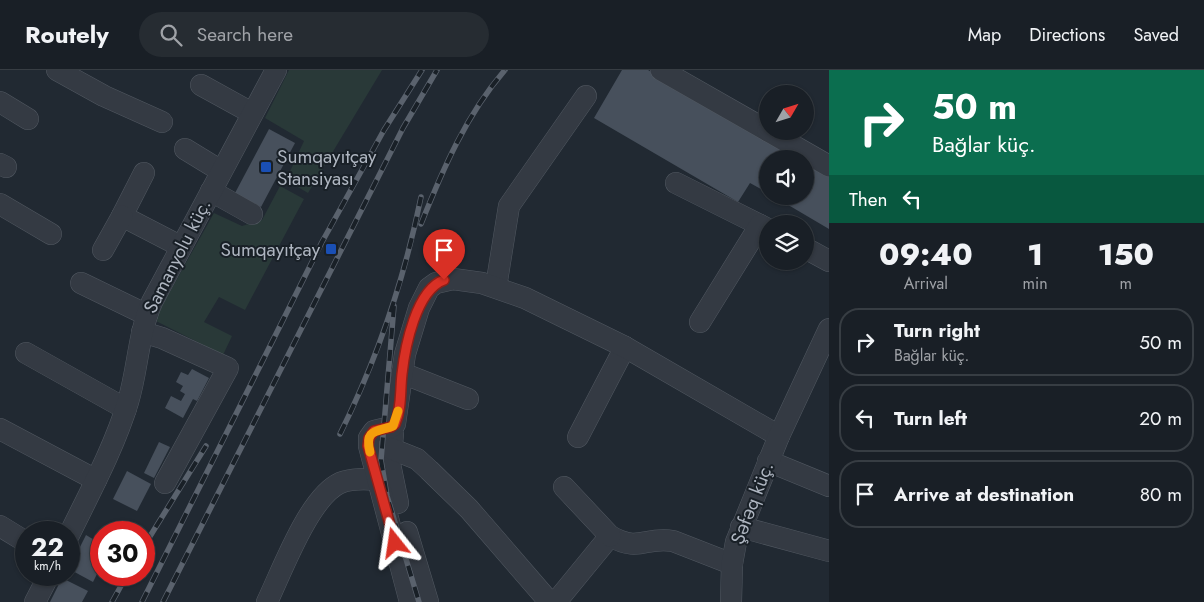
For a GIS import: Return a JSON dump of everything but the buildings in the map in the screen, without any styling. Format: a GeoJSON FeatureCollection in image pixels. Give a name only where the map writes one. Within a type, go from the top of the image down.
{"type":"FeatureCollection","features":[{"type":"Feature","properties":{"kind":"street"},"geometry":{"type":"LineString","coordinates":[[57,70],[110,99],[162,122]]}},
{"type":"Feature","properties":{"kind":"street","name":"Samanyolu küç."},"geometry":{"type":"LineString","coordinates":[[76,521],[96,480],[126,409],[144,324],[180,246],[276,70]]}},
{"type":"Feature","properties":{"kind":"street"},"geometry":{"type":"LineString","coordinates":[[661,70],[759,126]]}},
{"type":"Feature","properties":{"kind":"street"},"geometry":{"type":"LineString","coordinates":[[201,85],[252,114]]}},
{"type":"Feature","properties":{"kind":"street"},"geometry":{"type":"LineString","coordinates":[[496,286],[509,206],[586,96]]}},
{"type":"Feature","properties":{"kind":"street"},"geometry":{"type":"LineString","coordinates":[[0,102],[28,119]]}},
{"type":"Feature","properties":{"kind":"street"},"geometry":{"type":"LineString","coordinates":[[784,140],[829,166]]}},
{"type":"Feature","properties":{"kind":"street"},"geometry":{"type":"LineString","coordinates":[[185,149],[222,171]]}},
{"type":"Feature","properties":{"kind":"street"},"geometry":{"type":"LineString","coordinates":[[103,250],[144,173]]}},
{"type":"Feature","properties":{"kind":"street"},"geometry":{"type":"LineString","coordinates":[[676,183],[759,225]]}},
{"type":"Feature","properties":{"kind":"street"},"geometry":{"type":"LineString","coordinates":[[211,191],[252,214]]}},
{"type":"Feature","properties":{"kind":"street"},"geometry":{"type":"LineString","coordinates":[[0,204],[51,234]]}},
{"type":"Feature","properties":{"kind":"street"},"geometry":{"type":"LineString","coordinates":[[122,216],[180,246]]}},
{"type":"Feature","properties":{"kind":"street"},"geometry":{"type":"LineString","coordinates":[[700,322],[759,235]]}},
{"type":"Feature","properties":{"kind":"street"},"geometry":{"type":"LineString","coordinates":[[814,253],[829,261]]}},
{"type":"Feature","properties":{"kind":"street"},"geometry":{"type":"LineString","coordinates":[[410,602],[368,446],[369,438],[374,431],[387,428],[397,420],[402,373],[410,336],[419,308],[429,288],[436,283],[453,279],[496,286],[525,298],[625,347],[779,436]]}},
{"type":"Feature","properties":{"kind":"street"},"geometry":{"type":"LineString","coordinates":[[81,283],[162,338],[228,368],[165,482]]}},
{"type":"Feature","properties":{"kind":"street","name":"Şəfəq küç."},"geometry":{"type":"LineString","coordinates":[[731,602],[732,564],[741,527],[768,460],[829,329]]}},
{"type":"Feature","properties":{"kind":"street"},"geometry":{"type":"LineString","coordinates":[[578,437],[625,347]]}},
{"type":"Feature","properties":{"kind":"street"},"geometry":{"type":"LineString","coordinates":[[26,352],[126,409]]}},
{"type":"Feature","properties":{"kind":"street"},"geometry":{"type":"LineString","coordinates":[[402,373],[468,399]]}},
{"type":"Feature","properties":{"kind":"street"},"geometry":{"type":"LineString","coordinates":[[387,428],[393,433],[390,464],[394,487],[428,602]]}},
{"type":"Feature","properties":{"kind":"street"},"geometry":{"type":"LineString","coordinates":[[0,429],[96,480]]}},
{"type":"Feature","properties":{"kind":"street"},"geometry":{"type":"LineString","coordinates":[[392,449],[417,459],[429,470],[469,509],[546,598],[554,601],[560,596],[610,536]]}},
{"type":"Feature","properties":{"kind":"street"},"geometry":{"type":"LineString","coordinates":[[768,460],[829,486]]}},
{"type":"Feature","properties":{"kind":"street"},"geometry":{"type":"LineString","coordinates":[[267,602],[313,508],[324,494],[342,482],[355,479],[378,480]]}},
{"type":"Feature","properties":{"kind":"street"},"geometry":{"type":"LineString","coordinates":[[564,488],[610,536],[623,543],[633,545],[663,539],[673,541],[732,564]]}},
{"type":"Feature","properties":{"kind":"street"},"geometry":{"type":"LineString","coordinates":[[0,526],[15,535]]}},
{"type":"Feature","properties":{"kind":"street"},"geometry":{"type":"LineString","coordinates":[[741,527],[829,551]]}},
{"type":"Feature","properties":{"kind":"street"},"geometry":{"type":"LineString","coordinates":[[36,602],[44,586]]}},
{"type":"Feature","properties":{"kind":"shaded area"},"geometry":{"type":"Polygon","coordinates":[[[289,70],[382,70],[308,193],[286,180],[304,141],[265,118],[289,70]]]}},
{"type":"Feature","properties":{"kind":"shaded area"},"geometry":{"type":"Polygon","coordinates":[[[280,186],[304,199],[245,310],[219,297],[204,322],[232,336],[223,355],[154,320],[214,213],[242,226],[262,220],[280,186]]]}},
{"type":"Feature","properties":{"kind":"railway"},"geometry":{"type":"LineString","coordinates":[[142,602],[322,242],[384,130],[422,70]]}},
{"type":"Feature","properties":{"kind":"railway"},"geometry":{"type":"LineString","coordinates":[[163,602],[403,128],[437,70]]}},
{"type":"Feature","properties":{"kind":"railway"},"geometry":{"type":"LineString","coordinates":[[421,224],[447,163],[467,124],[491,87],[505,70]]}},
{"type":"Feature","properties":{"kind":"railway"},"geometry":{"type":"LineString","coordinates":[[340,434],[378,347],[398,289],[421,197]]}},
{"type":"Feature","properties":{"kind":"railway"},"geometry":{"type":"LineString","coordinates":[[394,306],[381,460],[387,496],[419,602]]}},
{"type":"Feature","properties":{"kind":"railway"},"geometry":{"type":"LineString","coordinates":[[155,528],[206,446]]}},
{"type":"Feature","properties":{"kind":"railway"},"geometry":{"type":"LineString","coordinates":[[112,602],[121,586]]}},
{"type":"Feature","properties":{"kind":"slow traffic"},"geometry":{"type":"LineString","coordinates":[[370,452],[368,446],[371,434],[377,429],[393,426],[397,420],[398,411]]}},
{"type":"Feature","properties":{"kind":"place","name":"Sumqayıtçay Stansiyası"},"geometry":{"type":"Point","coordinates":[266,167]}},
{"type":"Feature","properties":{"kind":"place","name":"Sumqayıtçay"},"geometry":{"type":"Point","coordinates":[331,249]}},
{"type":"Feature","properties":{"kind":"route"},"geometry":{"type":"LineString","coordinates":[[395,543],[368,446],[369,438],[377,429],[391,427],[397,420],[405,354],[419,308],[429,288],[444,280]]}}]}
